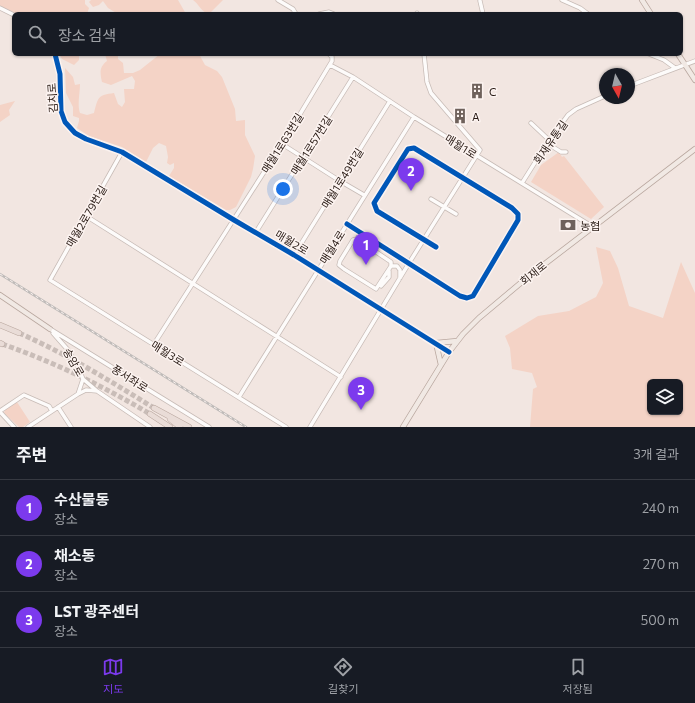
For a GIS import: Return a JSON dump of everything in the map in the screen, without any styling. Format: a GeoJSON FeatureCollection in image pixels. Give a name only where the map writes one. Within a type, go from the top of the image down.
{"type":"FeatureCollection","features":[{"type":"Feature","properties":{"kind":"highway"},"geometry":{"type":"LineString","coordinates":[[0,325],[19,333]]}},
{"type":"Feature","properties":{"kind":"highway"},"geometry":{"type":"LineString","coordinates":[[180,427],[154,408],[188,427]]}},
{"type":"Feature","properties":{"kind":"highway"},"geometry":{"type":"LineString","coordinates":[[150,414],[170,427]]}},
{"type":"Feature","properties":{"kind":"main road"},"geometry":{"type":"LineString","coordinates":[[642,0],[650,12]]}},
{"type":"Feature","properties":{"kind":"main road"},"geometry":{"type":"LineString","coordinates":[[679,56],[695,80]]}},
{"type":"Feature","properties":{"kind":"main road","name":"회재로"},"geometry":{"type":"LineString","coordinates":[[403,427],[449,352],[487,312],[529,276],[695,149]]}},
{"type":"Feature","properties":{"kind":"main road","name":"송암로"},"geometry":{"type":"LineString","coordinates":[[0,295],[50,329]]}},
{"type":"Feature","properties":{"kind":"main road"},"geometry":{"type":"LineString","coordinates":[[441,366],[436,343],[458,341]]}},
{"type":"Feature","properties":{"kind":"street"},"geometry":{"type":"LineString","coordinates":[[278,0],[293,9],[295,12]]}},
{"type":"Feature","properties":{"kind":"street"},"geometry":{"type":"LineString","coordinates":[[562,0],[585,12]]}},
{"type":"Feature","properties":{"kind":"street"},"geometry":{"type":"LineString","coordinates":[[480,1],[483,12]]}},
{"type":"Feature","properties":{"kind":"street"},"geometry":{"type":"LineString","coordinates":[[0,8],[12,13]]}},
{"type":"Feature","properties":{"kind":"street","name":"김치로"},"geometry":{"type":"LineString","coordinates":[[56,56],[60,74],[61,110],[69,127],[75,133],[86,139],[122,152]]}},
{"type":"Feature","properties":{"kind":"street"},"geometry":{"type":"LineString","coordinates":[[330,56],[332,59],[330,64]]}},
{"type":"Feature","properties":{"kind":"street"},"geometry":{"type":"LineString","coordinates":[[310,427],[342,377],[423,240],[480,150],[431,93],[427,82],[424,56]]}},
{"type":"Feature","properties":{"kind":"street"},"geometry":{"type":"LineString","coordinates":[[655,56],[664,60],[675,68]]}},
{"type":"Feature","properties":{"kind":"street"},"geometry":{"type":"LineString","coordinates":[[635,84],[695,61]]}},
{"type":"Feature","properties":{"kind":"street","name":"매월1로"},"geometry":{"type":"LineString","coordinates":[[330,64],[593,227]]}},
{"type":"Feature","properties":{"kind":"street","name":"매월1로63번길"},"geometry":{"type":"LineString","coordinates":[[154,344],[282,144],[330,64]]}},
{"type":"Feature","properties":{"kind":"street","name":"매월1로57번길"},"geometry":{"type":"LineString","coordinates":[[256,232],[353,77]]}},
{"type":"Feature","properties":{"kind":"street","name":"회재유통길"},"geometry":{"type":"LineString","coordinates":[[522,183],[549,140],[570,113],[599,99]]}},
{"type":"Feature","properties":{"kind":"street","name":"매월1로49번길"},"geometry":{"type":"LineString","coordinates":[[294,255],[390,101]]}},
{"type":"Feature","properties":{"kind":"street","name":"매월4로"},"geometry":{"type":"LineString","coordinates":[[239,397],[414,117]]}},
{"type":"Feature","properties":{"kind":"street"},"geometry":{"type":"LineString","coordinates":[[531,123],[549,140],[556,150],[566,152]]}},
{"type":"Feature","properties":{"kind":"street"},"geometry":{"type":"LineString","coordinates":[[282,144],[364,195]]}},
{"type":"Feature","properties":{"kind":"street"},"geometry":{"type":"LineString","coordinates":[[347,224],[460,296],[470,298],[475,293],[515,226],[519,217],[517,212],[416,149],[411,148],[408,150],[374,203],[374,206],[377,211],[436,247]]}},
{"type":"Feature","properties":{"kind":"street","name":"매월2로79번길"},"geometry":{"type":"LineString","coordinates":[[50,280],[122,152]]}},
{"type":"Feature","properties":{"kind":"street","name":"매월2로"},"geometry":{"type":"LineString","coordinates":[[122,152],[294,255],[449,352]]}},
{"type":"Feature","properties":{"kind":"street"},"geometry":{"type":"LineString","coordinates":[[431,199],[456,214]]}},
{"type":"Feature","properties":{"kind":"street"},"geometry":{"type":"LineString","coordinates":[[86,216],[342,377]]}},
{"type":"Feature","properties":{"kind":"street"},"geometry":{"type":"LineString","coordinates":[[361,232],[357,239],[353,240],[340,261],[340,266],[376,289],[390,267],[397,266],[399,268],[400,278]]}},
{"type":"Feature","properties":{"kind":"street"},"geometry":{"type":"LineString","coordinates":[[357,239],[390,260],[389,277],[381,286]]}},
{"type":"Feature","properties":{"kind":"street","name":"매월3로"},"geometry":{"type":"LineString","coordinates":[[50,280],[286,427]]}},
{"type":"Feature","properties":{"kind":"street","name":"송암로"},"geometry":{"type":"LineString","coordinates":[[50,329],[76,362],[83,379],[97,391],[150,427]]}},
{"type":"Feature","properties":{"kind":"street","name":"풍서좌로"},"geometry":{"type":"LineString","coordinates":[[50,329],[210,427]]}},
{"type":"Feature","properties":{"kind":"street"},"geometry":{"type":"LineString","coordinates":[[78,394],[83,379]]}},
{"type":"Feature","properties":{"kind":"street"},"geometry":{"type":"LineString","coordinates":[[28,427],[78,394],[86,390],[97,391]]}},
{"type":"Feature","properties":{"kind":"street"},"geometry":{"type":"LineString","coordinates":[[14,427],[0,412],[24,395],[49,406],[52,411]]}},
{"type":"Feature","properties":{"kind":"street"},"geometry":{"type":"LineString","coordinates":[[58,407],[71,427]]}},
{"type":"Feature","properties":{"kind":"shaded area"},"geometry":{"type":"Polygon","coordinates":[[[0,0],[85,0],[85,4],[89,8],[88,12],[14,12],[0,6],[0,0]]]}},
{"type":"Feature","properties":{"kind":"shaded area"},"geometry":{"type":"Polygon","coordinates":[[[91,0],[178,0],[185,12],[115,12],[108,8],[103,1],[99,5],[93,7],[89,2],[91,0]]]}},
{"type":"Feature","properties":{"kind":"shaded area"},"geometry":{"type":"Polygon","coordinates":[[[193,0],[223,0],[211,12],[204,12],[193,0]]]}},
{"type":"Feature","properties":{"kind":"shaded area"},"geometry":{"type":"Polygon","coordinates":[[[60,56],[79,56],[79,60],[74,65],[62,59],[60,56]]]}},
{"type":"Feature","properties":{"kind":"shaded area"},"geometry":{"type":"Polygon","coordinates":[[[106,56],[118,56],[118,59],[123,63],[124,73],[133,73],[140,70],[158,56],[200,56],[205,65],[217,71],[222,77],[235,109],[236,121],[245,120],[245,135],[255,156],[251,177],[236,207],[226,210],[169,176],[174,168],[174,163],[170,165],[167,163],[168,157],[166,146],[159,143],[153,148],[146,162],[122,147],[89,136],[77,128],[79,118],[73,116],[73,107],[66,93],[65,68],[73,77],[75,85],[80,84],[80,113],[87,115],[94,113],[98,100],[102,96],[114,93],[118,104],[122,107],[125,102],[124,89],[134,89],[135,81],[132,76],[111,85],[102,82],[101,70],[107,61],[106,56]]]}},
{"type":"Feature","properties":{"kind":"shaded area"},"geometry":{"type":"Polygon","coordinates":[[[15,101],[9,110],[10,115],[0,122],[0,105],[15,101]]]}},
{"type":"Feature","properties":{"kind":"shaded area"},"geometry":{"type":"Polygon","coordinates":[[[559,152],[562,157],[564,156],[604,207],[591,219],[531,182],[541,165],[559,152]]]}},
{"type":"Feature","properties":{"kind":"shaded area"},"geometry":{"type":"Polygon","coordinates":[[[596,247],[610,251],[618,268],[629,306],[663,318],[681,262],[695,293],[695,427],[530,427],[533,389],[537,387],[532,373],[512,369],[510,348],[505,336],[538,316],[569,311],[596,297],[603,283],[596,247]]]}},
{"type":"Feature","properties":{"kind":"shaded area"},"geometry":{"type":"Polygon","coordinates":[[[17,402],[30,422],[23,427],[19,427],[4,413],[5,410],[17,402]]]}},
{"type":"Feature","properties":{"kind":"tunnel"},"geometry":{"type":"LineString","coordinates":[[19,333],[71,359],[154,408]]}},
{"type":"Feature","properties":{"kind":"tunnel"},"geometry":{"type":"LineString","coordinates":[[2,344],[78,375],[150,414]]}},
{"type":"Feature","properties":{"kind":"railway"},"geometry":{"type":"LineString","coordinates":[[0,274],[246,427]]}},
{"type":"Feature","properties":{"kind":"cycle path"},"geometry":{"type":"LineString","coordinates":[[56,56],[60,74],[61,111],[65,122],[75,133],[86,139],[122,152],[294,255],[449,352]]}},
{"type":"Feature","properties":{"kind":"cycle path"},"geometry":{"type":"LineString","coordinates":[[347,224],[460,296],[467,298],[473,296],[518,220],[518,214],[512,208],[414,148],[408,149],[374,203],[377,211],[436,247]]}},
{"type":"Feature","properties":{"kind":"place","name":"C"},"geometry":{"type":"Point","coordinates":[477,91]}},
{"type":"Feature","properties":{"kind":"place","name":"A"},"geometry":{"type":"Point","coordinates":[460,116]}},
{"type":"Feature","properties":{"kind":"place","name":"채소동"},"geometry":{"type":"Point","coordinates":[411,191]}},
{"type":"Feature","properties":{"kind":"place","name":"농협"},"geometry":{"type":"Point","coordinates":[568,225]}},
{"type":"Feature","properties":{"kind":"place","name":"수산물동"},"geometry":{"type":"Point","coordinates":[366,265]}},
{"type":"Feature","properties":{"kind":"place","name":"LST 광주센터"},"geometry":{"type":"Point","coordinates":[361,410]}}]}
